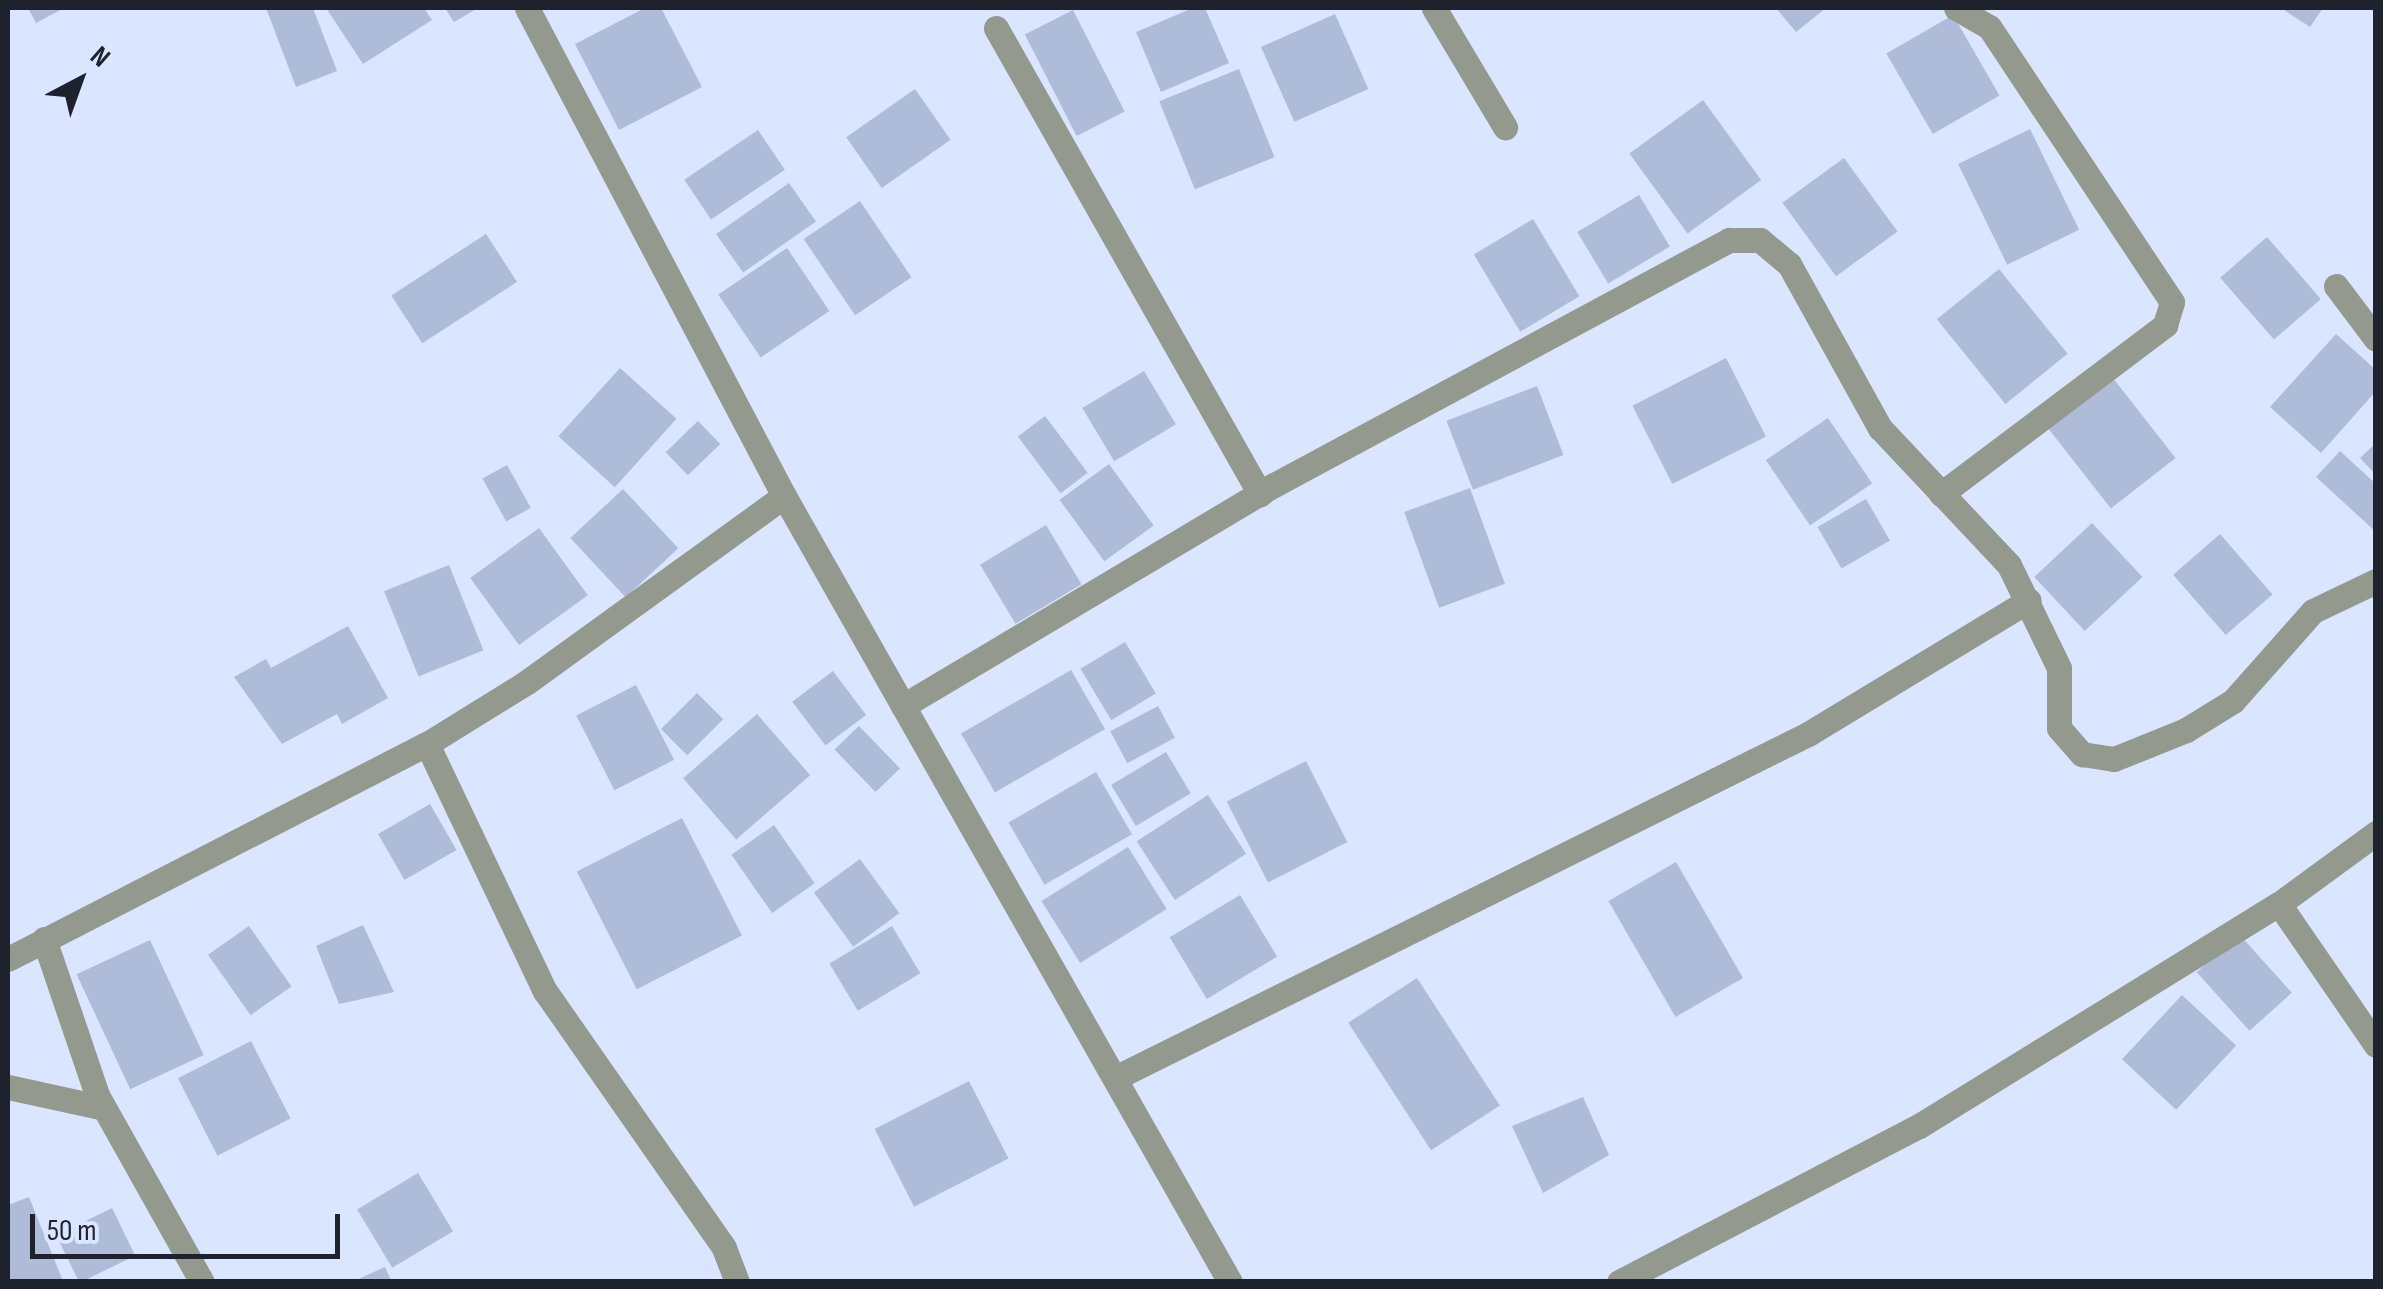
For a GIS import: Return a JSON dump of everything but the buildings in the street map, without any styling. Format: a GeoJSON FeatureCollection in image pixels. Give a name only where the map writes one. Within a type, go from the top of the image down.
{"type":"FeatureCollection","features":[{"type":"Feature","properties":{"kind":"street"},"geometry":{"type":"LineString","coordinates":[[527,8],[784,496],[1230,1282]]}},
{"type":"Feature","properties":{"kind":"street"},"geometry":{"type":"LineString","coordinates":[[1434,8],[1505,127]]}},
{"type":"Feature","properties":{"kind":"street"},"geometry":{"type":"LineString","coordinates":[[1941,494],[2165,325],[2172,302],[1989,27],[1956,8]]}},
{"type":"Feature","properties":{"kind":"street"},"geometry":{"type":"LineString","coordinates":[[996,28],[1260,494]]}},
{"type":"Feature","properties":{"kind":"street"},"geometry":{"type":"LineString","coordinates":[[903,706],[1260,494],[1729,240],[1760,240],[1789,264],[1880,428],[2009,565],[2059,668],[2059,728],[2082,754],[2114,759],[2186,730],[2233,701],[2313,611],[2376,580]]}},
{"type":"Feature","properties":{"kind":"street"},"geometry":{"type":"LineString","coordinates":[[2336,286],[2376,339]]}},
{"type":"Feature","properties":{"kind":"street"},"geometry":{"type":"LineString","coordinates":[[8,958],[426,744],[528,682],[784,496]]}},
{"type":"Feature","properties":{"kind":"street"},"geometry":{"type":"LineString","coordinates":[[1114,1078],[1808,734],[2029,600]]}},
{"type":"Feature","properties":{"kind":"street"},"geometry":{"type":"LineString","coordinates":[[426,744],[546,991],[724,1248],[737,1282]]}},
{"type":"Feature","properties":{"kind":"street"},"geometry":{"type":"LineString","coordinates":[[1619,1282],[1919,1126],[2278,904],[2376,833]]}},
{"type":"Feature","properties":{"kind":"street"},"geometry":{"type":"LineString","coordinates":[[2278,904],[2376,1045]]}},
{"type":"Feature","properties":{"kind":"street"},"geometry":{"type":"LineString","coordinates":[[44,939],[104,1108],[202,1282]]}},
{"type":"Feature","properties":{"kind":"street"},"geometry":{"type":"LineString","coordinates":[[8,1087],[104,1108]]}}]}
